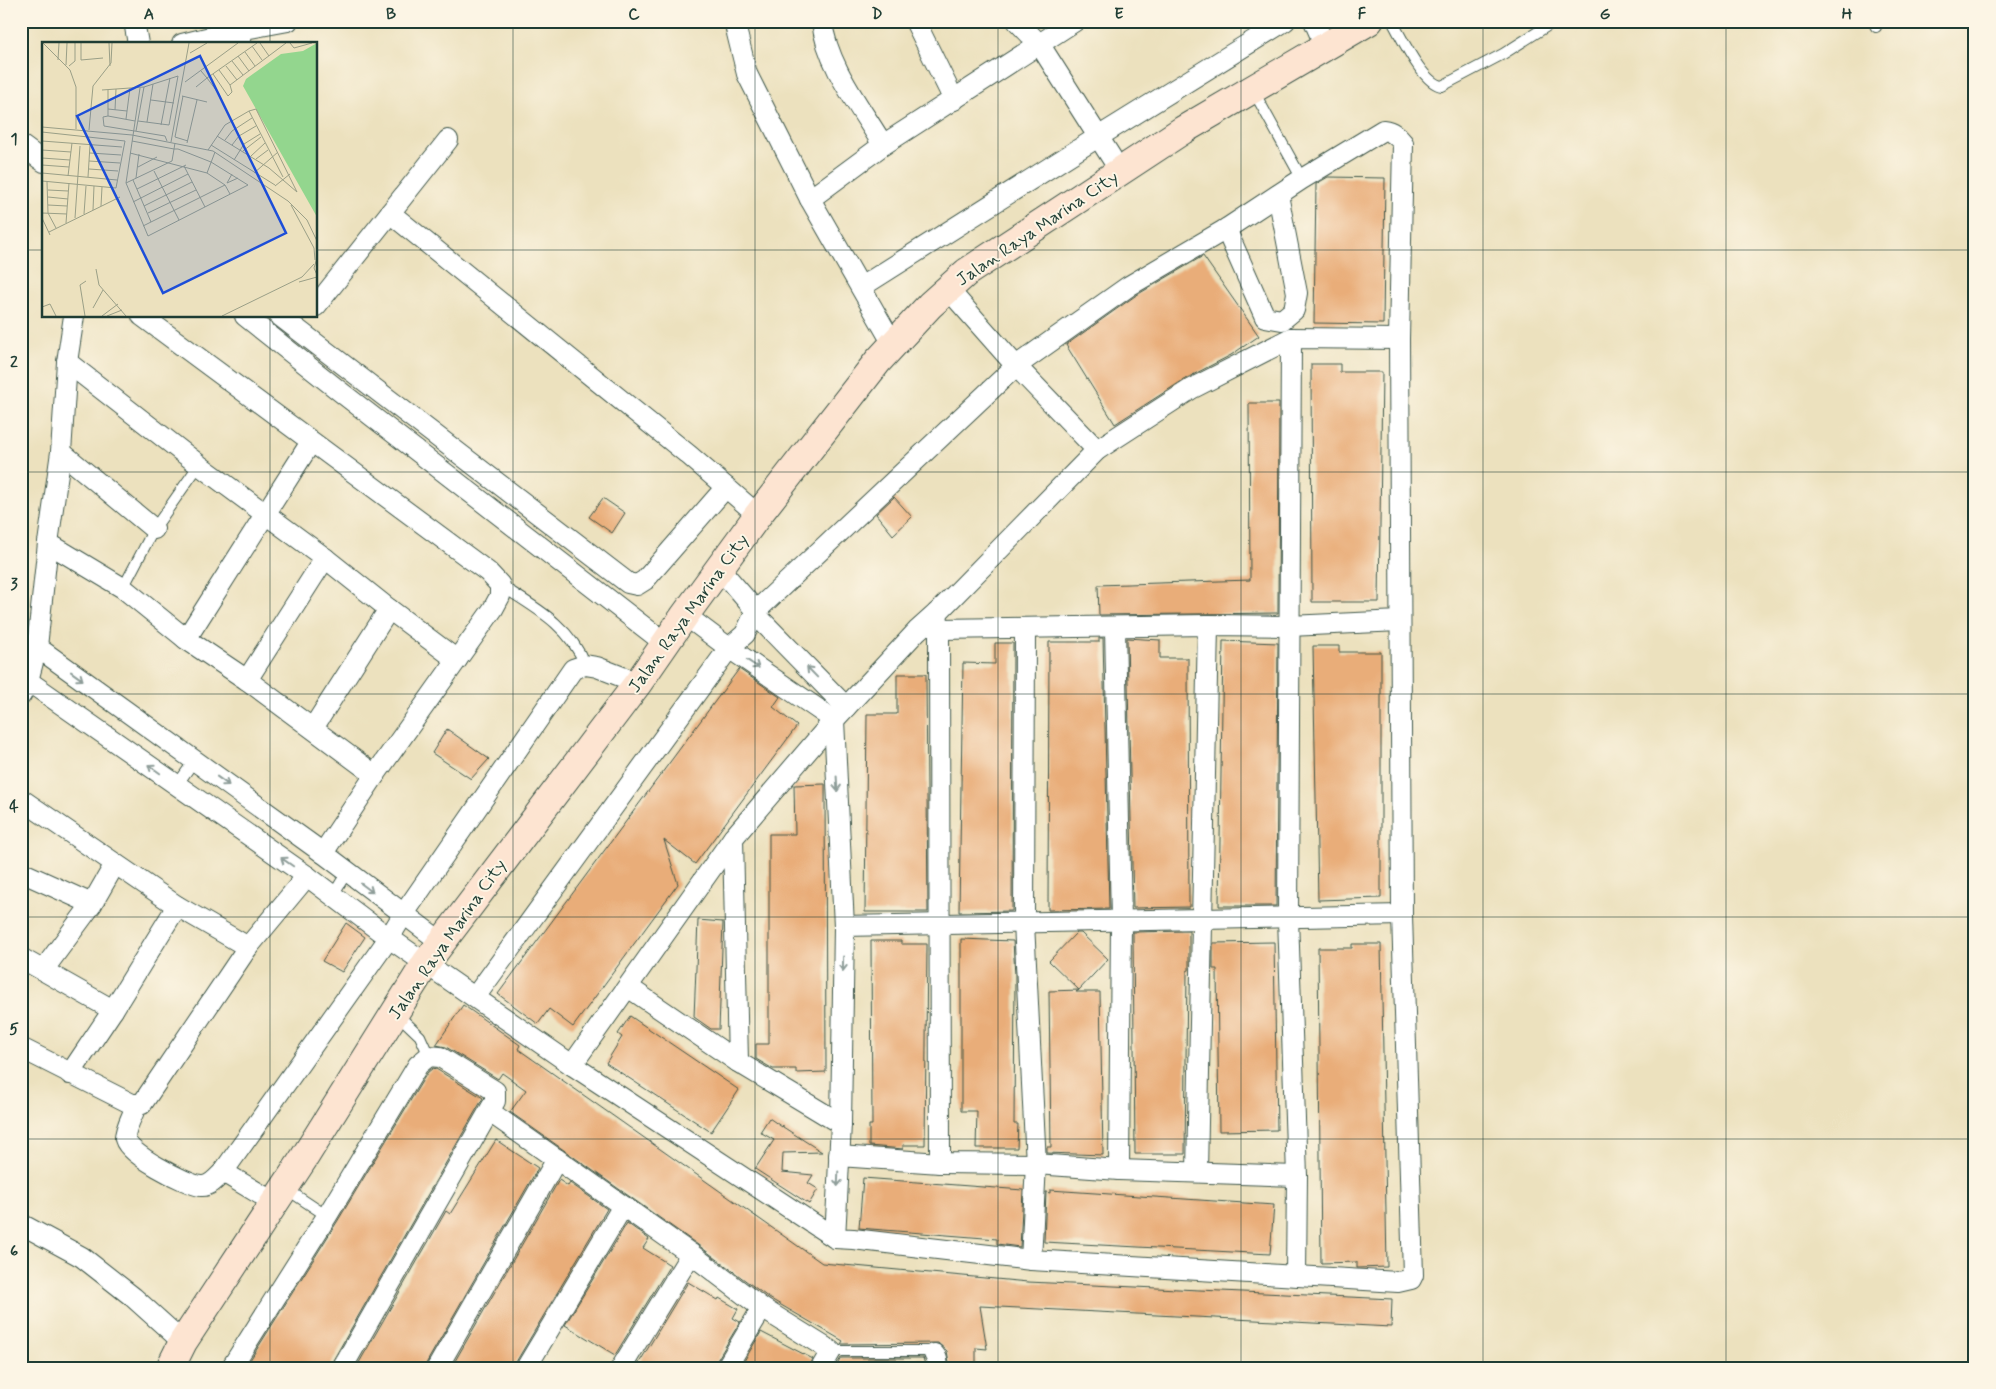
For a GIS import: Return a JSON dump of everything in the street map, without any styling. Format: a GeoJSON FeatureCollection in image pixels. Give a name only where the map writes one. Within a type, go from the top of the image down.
{"type":"FeatureCollection","features":[{"type":"Feature","properties":{"kind":"main road","name":"Jalan Raya Marina City"},"geometry":{"type":"LineString","coordinates":[[170,1368],[183,1342],[280,1196],[433,952],[638,684],[685,615],[758,515],[894,344],[930,305],[967,272],[1183,130],[1369,21]]}},
{"type":"Feature","properties":{"kind":"street"},"geometry":{"type":"LineString","coordinates":[[134,21],[138,42]]}},
{"type":"Feature","properties":{"kind":"street"},"geometry":{"type":"LineString","coordinates":[[192,42],[288,21]]}},
{"type":"Feature","properties":{"kind":"street"},"geometry":{"type":"LineString","coordinates":[[734,21],[747,74],[810,199],[894,344]]}},
{"type":"Feature","properties":{"kind":"street"},"geometry":{"type":"LineString","coordinates":[[822,21],[824,38],[830,57],[883,145]]}},
{"type":"Feature","properties":{"kind":"street"},"geometry":{"type":"LineString","coordinates":[[915,21],[954,100]]}},
{"type":"Feature","properties":{"kind":"street"},"geometry":{"type":"LineString","coordinates":[[1017,21],[1040,45],[1120,172]]}},
{"type":"Feature","properties":{"kind":"street"},"geometry":{"type":"LineString","coordinates":[[861,287],[1098,136],[1285,21]]}},
{"type":"Feature","properties":{"kind":"street"},"geometry":{"type":"LineString","coordinates":[[1314,21],[1325,46]]}},
{"type":"Feature","properties":{"kind":"street"},"geometry":{"type":"LineString","coordinates":[[810,199],[883,145],[1040,45],[1065,24]]}},
{"type":"Feature","properties":{"kind":"street"},"geometry":{"type":"LineString","coordinates":[[37,647],[323,854],[403,915],[433,952],[475,997],[572,1065],[844,1239],[1031,1260],[1398,1282],[1411,1279],[1413,1275],[1402,915],[1399,339],[1403,143],[1397,135],[1383,130],[1302,179],[1226,229],[1129,286],[1016,366],[756,611],[745,634],[729,648],[475,997]]}},
{"type":"Feature","properties":{"kind":"street"},"geometry":{"type":"LineString","coordinates":[[318,304],[448,140]]}},
{"type":"Feature","properties":{"kind":"street"},"geometry":{"type":"LineString","coordinates":[[21,146],[42,161]]}},
{"type":"Feature","properties":{"kind":"street"},"geometry":{"type":"LineString","coordinates":[[1226,229],[1265,317],[1282,320],[1294,310],[1297,293],[1278,195]]}},
{"type":"Feature","properties":{"kind":"street"},"geometry":{"type":"LineString","coordinates":[[390,214],[758,515]]}},
{"type":"Feature","properties":{"kind":"street"},"geometry":{"type":"LineString","coordinates":[[948,289],[1016,366],[1097,450]]}},
{"type":"Feature","properties":{"kind":"street"},"geometry":{"type":"LineString","coordinates":[[74,318],[67,362],[61,452],[48,543],[37,647],[25,688],[177,785],[307,876],[388,938],[433,952]]}},
{"type":"Feature","properties":{"kind":"street"},"geometry":{"type":"LineString","coordinates":[[145,318],[488,572],[500,585],[500,596],[492,609],[375,775],[323,854]]}},
{"type":"Feature","properties":{"kind":"street"},"geometry":{"type":"LineString","coordinates":[[248,318],[284,347],[411,431],[540,531],[666,644]]}},
{"type":"Feature","properties":{"kind":"street"},"geometry":{"type":"LineString","coordinates":[[287,318],[303,323],[411,431]]}},
{"type":"Feature","properties":{"kind":"street"},"geometry":{"type":"LineString","coordinates":[[284,347],[303,323]]}},
{"type":"Feature","properties":{"kind":"street"},"geometry":{"type":"LineString","coordinates":[[572,1065],[734,838],[840,714],[917,631],[938,621],[1097,450],[1191,389],[1291,338],[1399,339]]}},
{"type":"Feature","properties":{"kind":"street"},"geometry":{"type":"LineString","coordinates":[[1291,338],[1288,918],[1297,1176],[1296,1275]]}},
{"type":"Feature","properties":{"kind":"street"},"geometry":{"type":"LineString","coordinates":[[67,362],[199,465],[325,558],[389,610],[457,660]]}},
{"type":"Feature","properties":{"kind":"street"},"geometry":{"type":"LineString","coordinates":[[186,638],[311,442]]}},
{"type":"Feature","properties":{"kind":"street"},"geometry":{"type":"LineString","coordinates":[[61,452],[154,529]]}},
{"type":"Feature","properties":{"kind":"street"},"geometry":{"type":"LineString","coordinates":[[540,531],[628,583],[637,585],[645,580],[726,487]]}},
{"type":"Feature","properties":{"kind":"street"},"geometry":{"type":"LineString","coordinates":[[48,543],[123,588],[186,638],[247,680],[375,775]]}},
{"type":"Feature","properties":{"kind":"street"},"geometry":{"type":"LineString","coordinates":[[247,680],[325,558]]}},
{"type":"Feature","properties":{"kind":"street"},"geometry":{"type":"LineString","coordinates":[[719,568],[840,714],[844,926],[839,1156],[844,1239]]}},
{"type":"Feature","properties":{"kind":"street"},"geometry":{"type":"LineString","coordinates":[[313,728],[389,610]]}},
{"type":"Feature","properties":{"kind":"street"},"geometry":{"type":"LineString","coordinates":[[685,615],[729,648],[840,714]]}},
{"type":"Feature","properties":{"kind":"street"},"geometry":{"type":"LineString","coordinates":[[938,621],[1025,629],[1208,625],[1289,626],[1400,621]]}},
{"type":"Feature","properties":{"kind":"street"},"geometry":{"type":"LineString","coordinates":[[938,621],[940,1162]]}},
{"type":"Feature","properties":{"kind":"street"},"geometry":{"type":"LineString","coordinates":[[1198,1172],[1208,625]]}},
{"type":"Feature","properties":{"kind":"street"},"geometry":{"type":"LineString","coordinates":[[1115,627],[1121,921],[1119,1170]]}},
{"type":"Feature","properties":{"kind":"street"},"geometry":{"type":"LineString","coordinates":[[1025,629],[1024,923],[1036,1164],[1031,1260]]}},
{"type":"Feature","properties":{"kind":"street"},"geometry":{"type":"LineString","coordinates":[[136,1106],[124,1138],[127,1146],[138,1155],[185,1181],[202,1186],[212,1183],[223,1172],[388,938],[573,669],[585,665],[597,666],[638,684]]}},
{"type":"Feature","properties":{"kind":"street"},"geometry":{"type":"LineString","coordinates":[[21,799],[177,906],[248,947]]}},
{"type":"Feature","properties":{"kind":"street"},"geometry":{"type":"LineString","coordinates":[[734,838],[738,1062]]}},
{"type":"Feature","properties":{"kind":"street"},"geometry":{"type":"LineString","coordinates":[[44,969],[92,904],[115,864]]}},
{"type":"Feature","properties":{"kind":"street"},"geometry":{"type":"LineString","coordinates":[[21,872],[92,904]]}},
{"type":"Feature","properties":{"kind":"street"},"geometry":{"type":"LineString","coordinates":[[21,1048],[136,1106],[142,1104],[248,947],[307,876]]}},
{"type":"Feature","properties":{"kind":"street"},"geometry":{"type":"LineString","coordinates":[[70,1074],[113,1010],[177,906]]}},
{"type":"Feature","properties":{"kind":"street"},"geometry":{"type":"LineString","coordinates":[[844,926],[1402,915]]}},
{"type":"Feature","properties":{"kind":"street"},"geometry":{"type":"LineString","coordinates":[[21,958],[44,969],[113,1010]]}},
{"type":"Feature","properties":{"kind":"street"},"geometry":{"type":"LineString","coordinates":[[628,986],[738,1062],[841,1124]]}},
{"type":"Feature","properties":{"kind":"street"},"geometry":{"type":"LineString","coordinates":[[231,1368],[327,1216],[418,1065],[429,1056],[440,1057],[496,1091],[495,1100],[490,1112],[342,1368]]}},
{"type":"Feature","properties":{"kind":"street"},"geometry":{"type":"LineString","coordinates":[[490,1112],[691,1254],[826,1359]]}},
{"type":"Feature","properties":{"kind":"street"},"geometry":{"type":"LineString","coordinates":[[839,1156],[940,1162],[1036,1164],[1119,1170],[1297,1176]]}},
{"type":"Feature","properties":{"kind":"street"},"geometry":{"type":"LineString","coordinates":[[437,1368],[557,1159]]}},
{"type":"Feature","properties":{"kind":"street"},"geometry":{"type":"LineString","coordinates":[[223,1172],[280,1196]]}},
{"type":"Feature","properties":{"kind":"street"},"geometry":{"type":"LineString","coordinates":[[526,1368],[623,1206]]}},
{"type":"Feature","properties":{"kind":"street"},"geometry":{"type":"LineString","coordinates":[[21,1224],[82,1257],[183,1342]]}},
{"type":"Feature","properties":{"kind":"street"},"geometry":{"type":"LineString","coordinates":[[622,1368],[691,1254]]}},
{"type":"Feature","properties":{"kind":"street"},"geometry":{"type":"LineString","coordinates":[[726,1368],[762,1308]]}},
{"type":"Feature","properties":{"kind":"lane"},"geometry":{"type":"LineString","coordinates":[[1392,21],[1415,61],[1431,82],[1442,86],[1503,54],[1556,21]]}},
{"type":"Feature","properties":{"kind":"lane"},"geometry":{"type":"LineString","coordinates":[[1252,89],[1302,179]]}},
{"type":"Feature","properties":{"kind":"lane"},"geometry":{"type":"LineString","coordinates":[[123,588],[154,529],[199,465]]}},
{"type":"Feature","properties":{"kind":"lane"},"geometry":{"type":"LineString","coordinates":[[500,585],[552,618],[579,649],[585,665]]}},
{"type":"Feature","properties":{"kind":"lane"},"geometry":{"type":"LineString","coordinates":[[177,785],[194,761]]}},
{"type":"Feature","properties":{"kind":"lane"},"geometry":{"type":"LineString","coordinates":[[333,895],[347,872]]}},
{"type":"Feature","properties":{"kind":"lane"},"geometry":{"type":"LineString","coordinates":[[395,1011],[420,1036],[429,1056]]}},
{"type":"Feature","properties":{"kind":"lane"},"geometry":{"type":"LineString","coordinates":[[280,1196],[327,1216]]}},
{"type":"Feature","properties":{"kind":"lane"},"geometry":{"type":"LineString","coordinates":[[826,1359],[928,1351],[936,1361]]}},
{"type":"Feature","properties":{"kind":"building"},"geometry":{"type":"Polygon","coordinates":[[[1328,177],[1385,178],[1383,324],[1314,323],[1316,184],[1328,177]]]}},
{"type":"Feature","properties":{"kind":"building"},"geometry":{"type":"Polygon","coordinates":[[[1203,256],[1259,336],[1231,355],[1185,379],[1115,424],[1066,345],[1135,296],[1203,256]]]}},
{"type":"Feature","properties":{"kind":"building"},"geometry":{"type":"Polygon","coordinates":[[[1311,364],[1340,364],[1340,372],[1382,372],[1379,602],[1312,602],[1311,364]]]}},
{"type":"Feature","properties":{"kind":"building"},"geometry":{"type":"Polygon","coordinates":[[[1249,403],[1279,403],[1278,613],[1099,615],[1098,585],[1250,580],[1249,403]]]}},
{"type":"Feature","properties":{"kind":"building"},"geometry":{"type":"Polygon","coordinates":[[[894,497],[912,517],[893,535],[876,514],[894,497]]]}},
{"type":"Feature","properties":{"kind":"building"},"geometry":{"type":"Polygon","coordinates":[[[603,498],[625,513],[612,533],[589,517],[603,498]]]}},
{"type":"Feature","properties":{"kind":"building"},"geometry":{"type":"Polygon","coordinates":[[[1099,638],[1103,638],[1109,909],[1048,910],[1049,642],[1099,642],[1099,638]]]}},
{"type":"Feature","properties":{"kind":"building"},"geometry":{"type":"Polygon","coordinates":[[[1127,638],[1160,640],[1160,658],[1188,658],[1189,907],[1133,908],[1127,638]]]}},
{"type":"Feature","properties":{"kind":"building"},"geometry":{"type":"Polygon","coordinates":[[[1223,641],[1278,643],[1276,906],[1219,906],[1223,641]]]}},
{"type":"Feature","properties":{"kind":"building"},"geometry":{"type":"Polygon","coordinates":[[[995,643],[1013,643],[1012,911],[959,912],[963,663],[995,664],[995,643]]]}},
{"type":"Feature","properties":{"kind":"building"},"geometry":{"type":"Polygon","coordinates":[[[1313,646],[1339,646],[1339,652],[1381,652],[1381,898],[1318,900],[1313,646]]]}},
{"type":"Feature","properties":{"kind":"building"},"geometry":{"type":"Polygon","coordinates":[[[739,669],[780,697],[773,707],[797,726],[695,864],[664,840],[678,884],[573,1027],[549,1009],[538,1024],[498,994],[739,669]]]}},
{"type":"Feature","properties":{"kind":"building"},"geometry":{"type":"Polygon","coordinates":[[[897,674],[926,674],[928,912],[865,912],[867,714],[897,714],[897,674]]]}},
{"type":"Feature","properties":{"kind":"building"},"geometry":{"type":"Polygon","coordinates":[[[447,729],[489,759],[471,779],[432,753],[447,729]]]}},
{"type":"Feature","properties":{"kind":"building"},"geometry":{"type":"Polygon","coordinates":[[[825,784],[826,1072],[796,1073],[796,1069],[773,1069],[756,1059],[756,1044],[769,1044],[769,834],[795,834],[794,785],[825,784]]]}},
{"type":"Feature","properties":{"kind":"building"},"geometry":{"type":"Polygon","coordinates":[[[698,920],[723,922],[719,1029],[711,1029],[694,1017],[698,920]]]}},
{"type":"Feature","properties":{"kind":"building"},"geometry":{"type":"Polygon","coordinates":[[[346,923],[365,937],[342,972],[322,961],[346,923]]]}},
{"type":"Feature","properties":{"kind":"building"},"geometry":{"type":"Polygon","coordinates":[[[1189,931],[1185,1154],[1135,1154],[1133,932],[1189,931]]]}},
{"type":"Feature","properties":{"kind":"building"},"geometry":{"type":"Polygon","coordinates":[[[1076,933],[1081,933],[1108,959],[1079,990],[1049,961],[1076,933]]]}},
{"type":"Feature","properties":{"kind":"building"},"geometry":{"type":"Polygon","coordinates":[[[961,939],[1013,941],[1015,975],[1014,1124],[1018,1124],[1017,1148],[976,1148],[977,1111],[961,1111],[961,939]]]}},
{"type":"Feature","properties":{"kind":"building"},"geometry":{"type":"Polygon","coordinates":[[[871,941],[901,941],[901,944],[927,944],[925,1145],[903,1145],[903,1149],[869,1146],[869,1125],[872,1125],[871,941]]]}},
{"type":"Feature","properties":{"kind":"building"},"geometry":{"type":"Polygon","coordinates":[[[1274,942],[1277,1130],[1219,1131],[1217,969],[1213,969],[1213,943],[1274,942]]]}},
{"type":"Feature","properties":{"kind":"building"},"geometry":{"type":"Polygon","coordinates":[[[1352,944],[1381,944],[1387,1267],[1357,1268],[1357,1262],[1321,1263],[1318,948],[1352,948],[1352,944]]]}},
{"type":"Feature","properties":{"kind":"building"},"geometry":{"type":"Polygon","coordinates":[[[1079,990],[1076,992],[1100,992],[1103,1155],[1047,1153],[1047,1147],[1051,1147],[1049,991],[1079,990]]]}},
{"type":"Feature","properties":{"kind":"building"},"geometry":{"type":"Polygon","coordinates":[[[463,1005],[520,1045],[518,1049],[822,1263],[1028,1282],[1392,1299],[1391,1327],[980,1306],[987,1349],[976,1348],[976,1368],[950,1368],[947,1351],[938,1343],[841,1344],[843,1341],[769,1298],[698,1245],[510,1112],[526,1090],[502,1073],[498,1079],[446,1047],[436,1045],[463,1005]]]}},
{"type":"Feature","properties":{"kind":"building"},"geometry":{"type":"Polygon","coordinates":[[[630,1016],[739,1090],[711,1132],[606,1063],[622,1037],[618,1034],[630,1016]]]}},
{"type":"Feature","properties":{"kind":"building"},"geometry":{"type":"Polygon","coordinates":[[[433,1068],[483,1098],[330,1368],[245,1368],[337,1222],[427,1073],[433,1068]]]}},
{"type":"Feature","properties":{"kind":"building"},"geometry":{"type":"Polygon","coordinates":[[[769,1118],[782,1127],[783,1125],[783,1127],[822,1152],[783,1153],[782,1172],[813,1175],[808,1183],[818,1189],[809,1204],[755,1169],[774,1140],[760,1132],[769,1118]]]}},
{"type":"Feature","properties":{"kind":"building"},"geometry":{"type":"Polygon","coordinates":[[[496,1140],[538,1168],[425,1368],[356,1368],[446,1211],[450,1214],[496,1140]]]}},
{"type":"Feature","properties":{"kind":"building"},"geometry":{"type":"Polygon","coordinates":[[[863,1178],[1023,1190],[1020,1247],[997,1244],[997,1239],[859,1228],[863,1178]]]}},
{"type":"Feature","properties":{"kind":"building"},"geometry":{"type":"Polygon","coordinates":[[[559,1180],[568,1186],[570,1183],[607,1209],[514,1368],[451,1368],[559,1180]]]}},
{"type":"Feature","properties":{"kind":"building"},"geometry":{"type":"Polygon","coordinates":[[[1050,1190],[1274,1205],[1270,1254],[1044,1242],[1046,1192],[1050,1193],[1050,1190]]]}},
{"type":"Feature","properties":{"kind":"building"},"geometry":{"type":"Polygon","coordinates":[[[627,1223],[649,1239],[643,1248],[670,1265],[615,1355],[565,1325],[627,1223]]]}},
{"type":"Feature","properties":{"kind":"building"},"geometry":{"type":"Polygon","coordinates":[[[688,1282],[718,1300],[719,1298],[738,1309],[733,1318],[740,1322],[714,1368],[636,1368],[688,1282]]]}},
{"type":"Feature","properties":{"kind":"building"},"geometry":{"type":"Polygon","coordinates":[[[761,1332],[813,1359],[809,1368],[740,1368],[761,1332]]]}},
{"type":"Feature","properties":{"kind":"building"},"geometry":{"type":"Polygon","coordinates":[[[841,1358],[923,1358],[926,1368],[835,1368],[841,1358]]]}}]}
